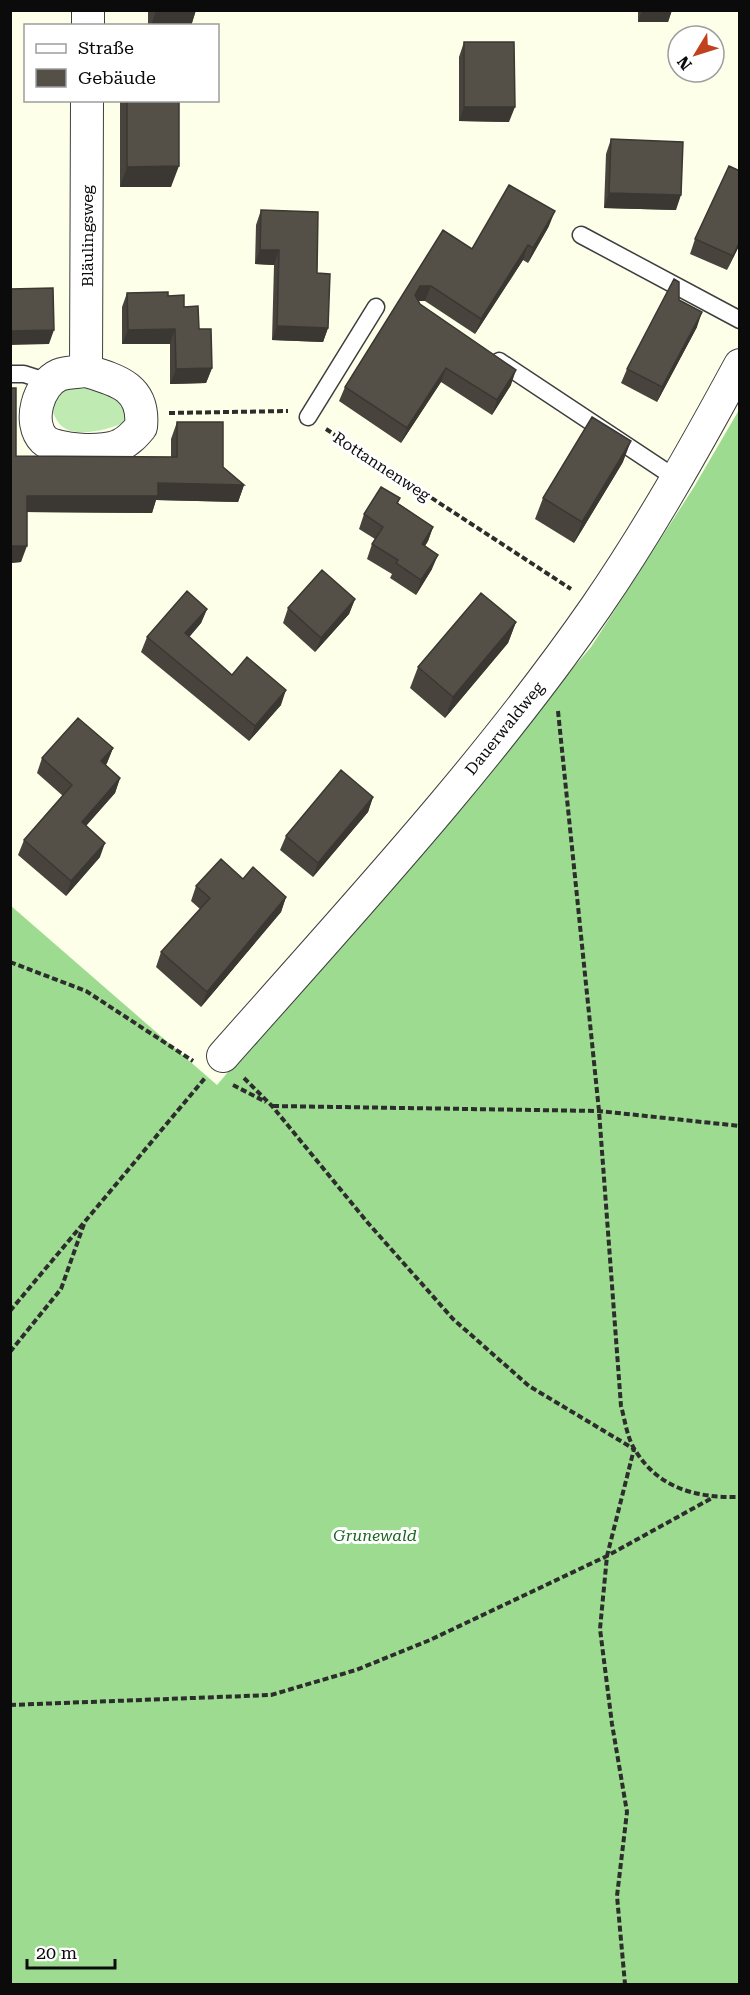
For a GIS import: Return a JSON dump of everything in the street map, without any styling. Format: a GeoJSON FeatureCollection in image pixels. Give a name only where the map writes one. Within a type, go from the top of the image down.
{"type":"FeatureCollection","features":[{"type":"Feature","properties":{"kind":"street","name":"Bläulingsweg"},"geometry":{"type":"LineString","coordinates":[[86,371],[87,102]]}},
{"type":"Feature","properties":{"kind":"street","name":"Dauerwaldweg"},"geometry":{"type":"LineString","coordinates":[[216,1064],[451,794],[553,666],[597,606],[677,479],[740,365]]}},
{"type":"Feature","properties":{"kind":"street"},"geometry":{"type":"LineString","coordinates":[[86,371],[115,379],[131,389],[142,413],[141,426],[118,447],[80,450],[55,445],[44,439],[36,417],[36,404],[49,382],[58,375],[86,371]]}},
{"type":"Feature","properties":{"kind":"lane"},"geometry":{"type":"LineString","coordinates":[[581,235],[740,320]]}},
{"type":"Feature","properties":{"kind":"lane"},"geometry":{"type":"LineString","coordinates":[[308,417],[376,307]]}},
{"type":"Feature","properties":{"kind":"lane"},"geometry":{"type":"LineString","coordinates":[[489,356],[677,479]]}},
{"type":"Feature","properties":{"kind":"lane"},"geometry":{"type":"LineString","coordinates":[[10,374],[24,374],[49,382]]}},
{"type":"Feature","properties":{"kind":"path","name":"Rottannenweg"},"geometry":{"type":"LineString","coordinates":[[142,413],[298,411],[597,606]]}},
{"type":"Feature","properties":{"kind":"path"},"geometry":{"type":"LineString","coordinates":[[553,666],[599,1111],[621,1406],[634,1449],[607,1556],[600,1629],[612,1724],[627,1812],[617,1896],[625,1984]]}},
{"type":"Feature","properties":{"kind":"path"},"geometry":{"type":"LineString","coordinates":[[10,962],[86,991],[216,1064],[272,1106],[368,1223],[453,1319],[529,1386],[634,1449],[657,1476],[681,1491],[712,1498],[740,1497]]}},
{"type":"Feature","properties":{"kind":"path"},"geometry":{"type":"LineString","coordinates":[[216,1064],[272,1106],[599,1111],[740,1126]]}},
{"type":"Feature","properties":{"kind":"path"},"geometry":{"type":"LineString","coordinates":[[10,1311],[216,1064]]}},
{"type":"Feature","properties":{"kind":"path"},"geometry":{"type":"LineString","coordinates":[[10,1352],[61,1289],[85,1221]]}},
{"type":"Feature","properties":{"kind":"path"},"geometry":{"type":"LineString","coordinates":[[10,1705],[271,1695],[356,1670],[420,1644],[607,1556],[712,1498]]}},
{"type":"Feature","properties":{"kind":"green space"},"geometry":{"type":"Polygon","coordinates":[[[82,385],[110,386],[124,394],[126,421],[113,427],[88,432],[72,431],[61,425],[52,411],[56,401],[67,389],[82,385]]]}},
{"type":"Feature","properties":{"kind":"green space","name":"Grunewald"},"geometry":{"type":"Polygon","coordinates":[[[739,410],[739,1984],[11,1984],[10,905],[217,1085],[591,647],[694,487],[739,410]]]}},
{"type":"Feature","properties":{"kind":"building"},"geometry":{"type":"Polygon","coordinates":[[[464,42],[514,42],[515,107],[464,107],[464,42]]]}},
{"type":"Feature","properties":{"kind":"building"},"geometry":{"type":"Polygon","coordinates":[[[127,102],[179,102],[179,166],[127,167],[127,102]]]}},
{"type":"Feature","properties":{"kind":"building"},"geometry":{"type":"Polygon","coordinates":[[[611,139],[683,142],[681,195],[609,193],[611,139]]]}},
{"type":"Feature","properties":{"kind":"building"},"geometry":{"type":"Polygon","coordinates":[[[729,166],[740,171],[740,241],[733,256],[695,239],[729,166]]]}},
{"type":"Feature","properties":{"kind":"building"},"geometry":{"type":"Polygon","coordinates":[[[509,185],[555,211],[533,248],[528,245],[481,319],[431,286],[420,286],[415,295],[420,304],[516,370],[497,400],[446,368],[407,428],[345,387],[443,230],[472,249],[509,185]]]}},
{"type":"Feature","properties":{"kind":"building"},"geometry":{"type":"Polygon","coordinates":[[[261,210],[318,212],[317,273],[330,274],[328,328],[277,326],[279,250],[260,250],[261,210]]]}},
{"type":"Feature","properties":{"kind":"building"},"geometry":{"type":"Polygon","coordinates":[[[674,279],[679,282],[679,300],[702,312],[662,387],[627,369],[674,279]]]}},
{"type":"Feature","properties":{"kind":"building"},"geometry":{"type":"Polygon","coordinates":[[[53,288],[54,330],[10,331],[10,289],[53,288]]]}},
{"type":"Feature","properties":{"kind":"building"},"geometry":{"type":"Polygon","coordinates":[[[168,292],[168,296],[184,295],[184,307],[198,306],[199,329],[211,329],[212,368],[176,369],[175,329],[128,330],[127,293],[168,292]]]}},
{"type":"Feature","properties":{"kind":"building"},"geometry":{"type":"Polygon","coordinates":[[[10,388],[16,388],[16,456],[177,457],[177,422],[223,422],[223,467],[244,485],[158,483],[158,496],[27,496],[27,546],[10,546],[10,388]]]}},
{"type":"Feature","properties":{"kind":"building"},"geometry":{"type":"Polygon","coordinates":[[[592,417],[631,441],[582,522],[543,498],[592,417]]]}},
{"type":"Feature","properties":{"kind":"building"},"geometry":{"type":"Polygon","coordinates":[[[381,487],[400,498],[397,503],[433,527],[422,544],[438,555],[421,580],[396,563],[398,560],[372,544],[383,527],[364,514],[381,487]]]}},
{"type":"Feature","properties":{"kind":"building"},"geometry":{"type":"Polygon","coordinates":[[[322,570],[355,599],[321,638],[288,608],[322,570]]]}},
{"type":"Feature","properties":{"kind":"building"},"geometry":{"type":"Polygon","coordinates":[[[187,591],[207,609],[185,633],[232,675],[247,657],[286,690],[255,726],[147,637],[187,591]]]}},
{"type":"Feature","properties":{"kind":"building"},"geometry":{"type":"Polygon","coordinates":[[[481,593],[516,622],[453,697],[418,667],[481,593]]]}},
{"type":"Feature","properties":{"kind":"building"},"geometry":{"type":"Polygon","coordinates":[[[78,718],[113,748],[101,761],[120,778],[82,822],[105,843],[71,881],[24,840],[72,785],[42,758],[78,718]]]}},
{"type":"Feature","properties":{"kind":"building"},"geometry":{"type":"Polygon","coordinates":[[[341,770],[373,797],[318,863],[286,836],[341,770]]]}},
{"type":"Feature","properties":{"kind":"building"},"geometry":{"type":"Polygon","coordinates":[[[221,859],[243,879],[253,867],[286,897],[207,992],[161,952],[210,898],[196,886],[221,859]]]}}]}
